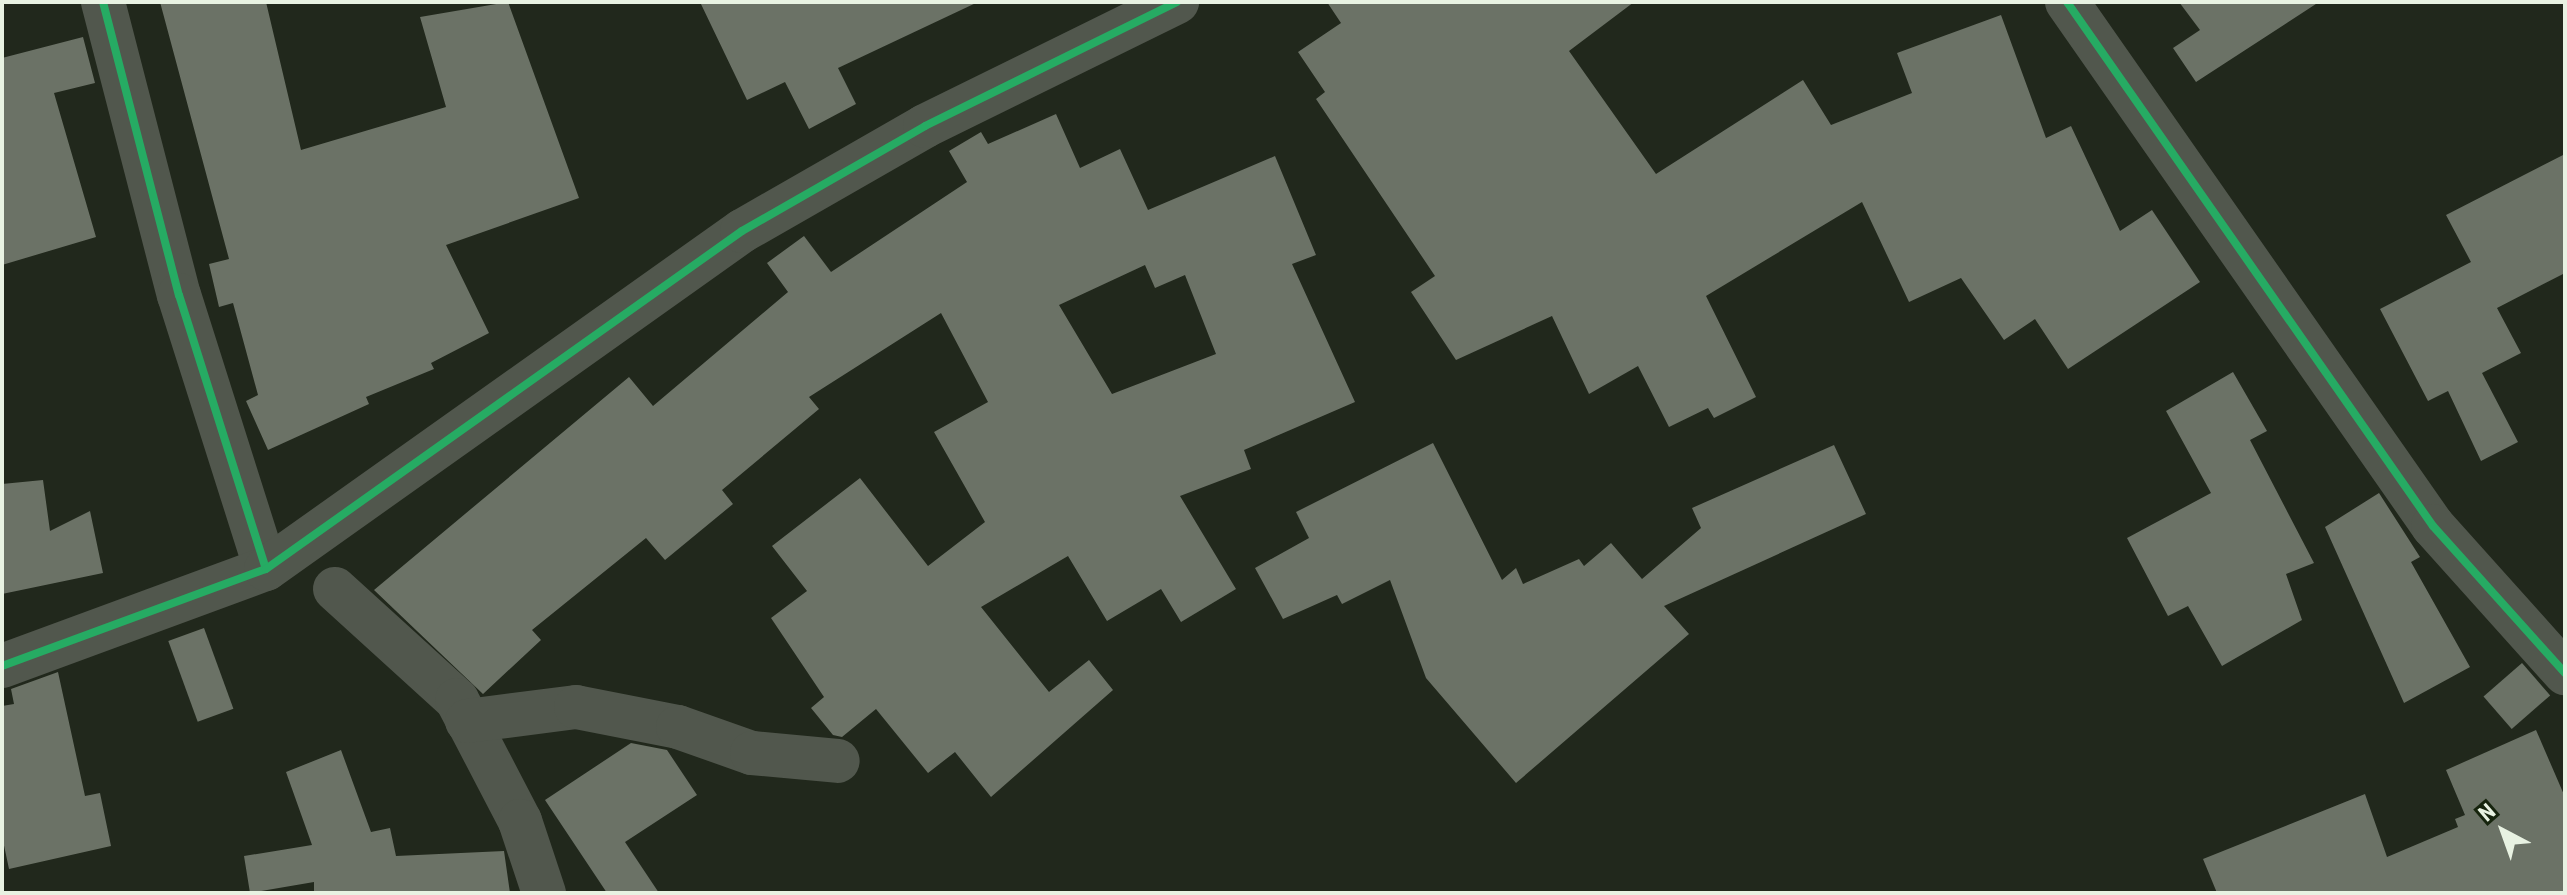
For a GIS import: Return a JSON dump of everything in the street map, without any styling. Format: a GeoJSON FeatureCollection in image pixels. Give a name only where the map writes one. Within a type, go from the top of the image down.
{"type":"FeatureCollection","features":[{"type":"Feature","properties":{"kind":"street"},"geometry":{"type":"LineString","coordinates":[[103,2],[179,295],[266,569]]}},
{"type":"Feature","properties":{"kind":"street"},"geometry":{"type":"LineString","coordinates":[[2,666],[266,569],[742,231],[925,126],[1177,2]]}},
{"type":"Feature","properties":{"kind":"street"},"geometry":{"type":"LineString","coordinates":[[2067,2],[2414,500],[2565,673]]}},
{"type":"Feature","properties":{"kind":"street"},"geometry":{"type":"LineString","coordinates":[[335,589],[457,700],[520,821],[544,893]]}},
{"type":"Feature","properties":{"kind":"street"},"geometry":{"type":"LineString","coordinates":[[467,721],[576,707],[678,727],[752,753],[838,761]]}},
{"type":"Feature","properties":{"kind":"building"},"geometry":{"type":"Polygon","coordinates":[[[160,2],[266,2],[301,150],[446,107],[420,17],[508,2],[579,198],[446,245],[489,333],[431,363],[434,369],[366,397],[369,404],[268,450],[246,401],[258,395],[233,303],[219,307],[209,264],[229,259],[160,2]]]}},
{"type":"Feature","properties":{"kind":"building"},"geometry":{"type":"Polygon","coordinates":[[[700,2],[978,2],[838,68],[856,104],[809,129],[785,82],[747,100],[700,2]]]}},
{"type":"Feature","properties":{"kind":"building"},"geometry":{"type":"Polygon","coordinates":[[[1327,2],[1634,2],[1569,51],[1656,174],[1803,80],[1831,125],[1912,93],[1897,53],[2001,15],[2046,138],[2071,126],[2120,231],[2152,210],[2200,282],[2068,369],[2035,319],[2004,340],[1961,278],[1909,302],[1862,202],[1706,296],[1756,397],[1714,418],[1708,408],[1669,427],[1638,366],[1589,394],[1552,316],[1456,360],[1411,292],[1435,276],[1316,99],[1325,92],[1298,52],[1341,23],[1327,2]]]}},
{"type":"Feature","properties":{"kind":"building"},"geometry":{"type":"Polygon","coordinates":[[[2179,2],[2319,2],[2196,82],[2173,48],[2200,30],[2179,2]]]}},
{"type":"Feature","properties":{"kind":"building"},"geometry":{"type":"Polygon","coordinates":[[[83,37],[95,83],[54,93],[96,237],[2,265],[2,58],[83,37]]]}},
{"type":"Feature","properties":{"kind":"building"},"geometry":{"type":"Polygon","coordinates":[[[1056,114],[1080,168],[1120,149],[1148,210],[1275,156],[1316,255],[1292,264],[1355,402],[1244,450],[1251,469],[1180,496],[1236,589],[1181,622],[1161,589],[1107,621],[1068,556],[981,607],[1049,692],[1089,660],[1113,690],[991,797],[955,752],[928,773],[876,709],[842,737],[833,735],[811,708],[824,697],[771,618],[807,591],[772,546],[860,478],[928,566],[985,522],[934,432],[988,402],[941,313],[809,397],[819,409],[722,490],[733,504],[665,560],[646,538],[532,630],[541,640],[483,694],[374,590],[629,377],[653,406],[788,292],[767,263],[804,236],[831,272],[967,182],[949,151],[981,132],[988,144],[1056,114]],[[1145,265],[1059,305],[1112,394],[1216,354],[1185,275],[1155,288],[1145,265]]]}},
{"type":"Feature","properties":{"kind":"building"},"geometry":{"type":"Polygon","coordinates":[[[2565,154],[2565,273],[2497,308],[2521,353],[2482,373],[2518,442],[2481,461],[2448,391],[2428,401],[2380,309],[2471,262],[2446,215],[2565,154]]]}},
{"type":"Feature","properties":{"kind":"building"},"geometry":{"type":"Polygon","coordinates":[[[2233,372],[2267,431],[2250,440],[2314,563],[2286,574],[2302,620],[2222,666],[2188,606],[2168,616],[2127,538],[2211,493],[2166,411],[2233,372]]]}},
{"type":"Feature","properties":{"kind":"building"},"geometry":{"type":"Polygon","coordinates":[[[1433,443],[1502,580],[1516,568],[1523,584],[1579,559],[1584,566],[1611,543],[1642,579],[1701,528],[1692,508],[1834,445],[1866,514],[1664,606],[1689,634],[1516,783],[1426,678],[1390,580],[1342,604],[1337,595],[1283,619],[1255,568],[1309,538],[1296,512],[1433,443]]]}},
{"type":"Feature","properties":{"kind":"building"},"geometry":{"type":"Polygon","coordinates":[[[43,480],[50,531],[90,511],[103,573],[2,594],[2,484],[43,480]]]}},
{"type":"Feature","properties":{"kind":"building"},"geometry":{"type":"Polygon","coordinates":[[[2379,493],[2420,557],[2411,562],[2470,667],[2404,703],[2325,527],[2379,493]]]}},
{"type":"Feature","properties":{"kind":"building"},"geometry":{"type":"Polygon","coordinates":[[[204,628],[233,709],[198,722],[168,641],[204,628]]]}},
{"type":"Feature","properties":{"kind":"building"},"geometry":{"type":"Polygon","coordinates":[[[2522,663],[2550,695],[2512,729],[2484,696],[2522,663]]]}},
{"type":"Feature","properties":{"kind":"building"},"geometry":{"type":"Polygon","coordinates":[[[58,672],[85,796],[100,793],[111,846],[9,869],[2,836],[2,706],[14,704],[11,689],[58,672]]]}},
{"type":"Feature","properties":{"kind":"building"},"geometry":{"type":"Polygon","coordinates":[[[2536,730],[2565,797],[2565,893],[2217,893],[2203,859],[2365,794],[2387,857],[2458,827],[2455,819],[2465,815],[2446,770],[2536,730]]]}},
{"type":"Feature","properties":{"kind":"building"},"geometry":{"type":"Polygon","coordinates":[[[631,743],[667,750],[697,795],[625,842],[659,893],[607,893],[545,800],[631,743]]]}},
{"type":"Feature","properties":{"kind":"building"},"geometry":{"type":"Polygon","coordinates":[[[341,750],[371,832],[390,828],[396,856],[504,851],[510,893],[314,893],[314,882],[250,893],[244,856],[312,845],[286,772],[341,750]]]}},
{"type":"Feature","properties":{"kind":"cycle path"},"geometry":{"type":"LineString","coordinates":[[103,2],[179,295],[266,569]]}},
{"type":"Feature","properties":{"kind":"cycle path"},"geometry":{"type":"LineString","coordinates":[[2,666],[266,569],[742,231],[925,126],[1177,2]]}},
{"type":"Feature","properties":{"kind":"cycle path"},"geometry":{"type":"LineString","coordinates":[[2067,2],[2433,526],[2565,673]]}}]}
